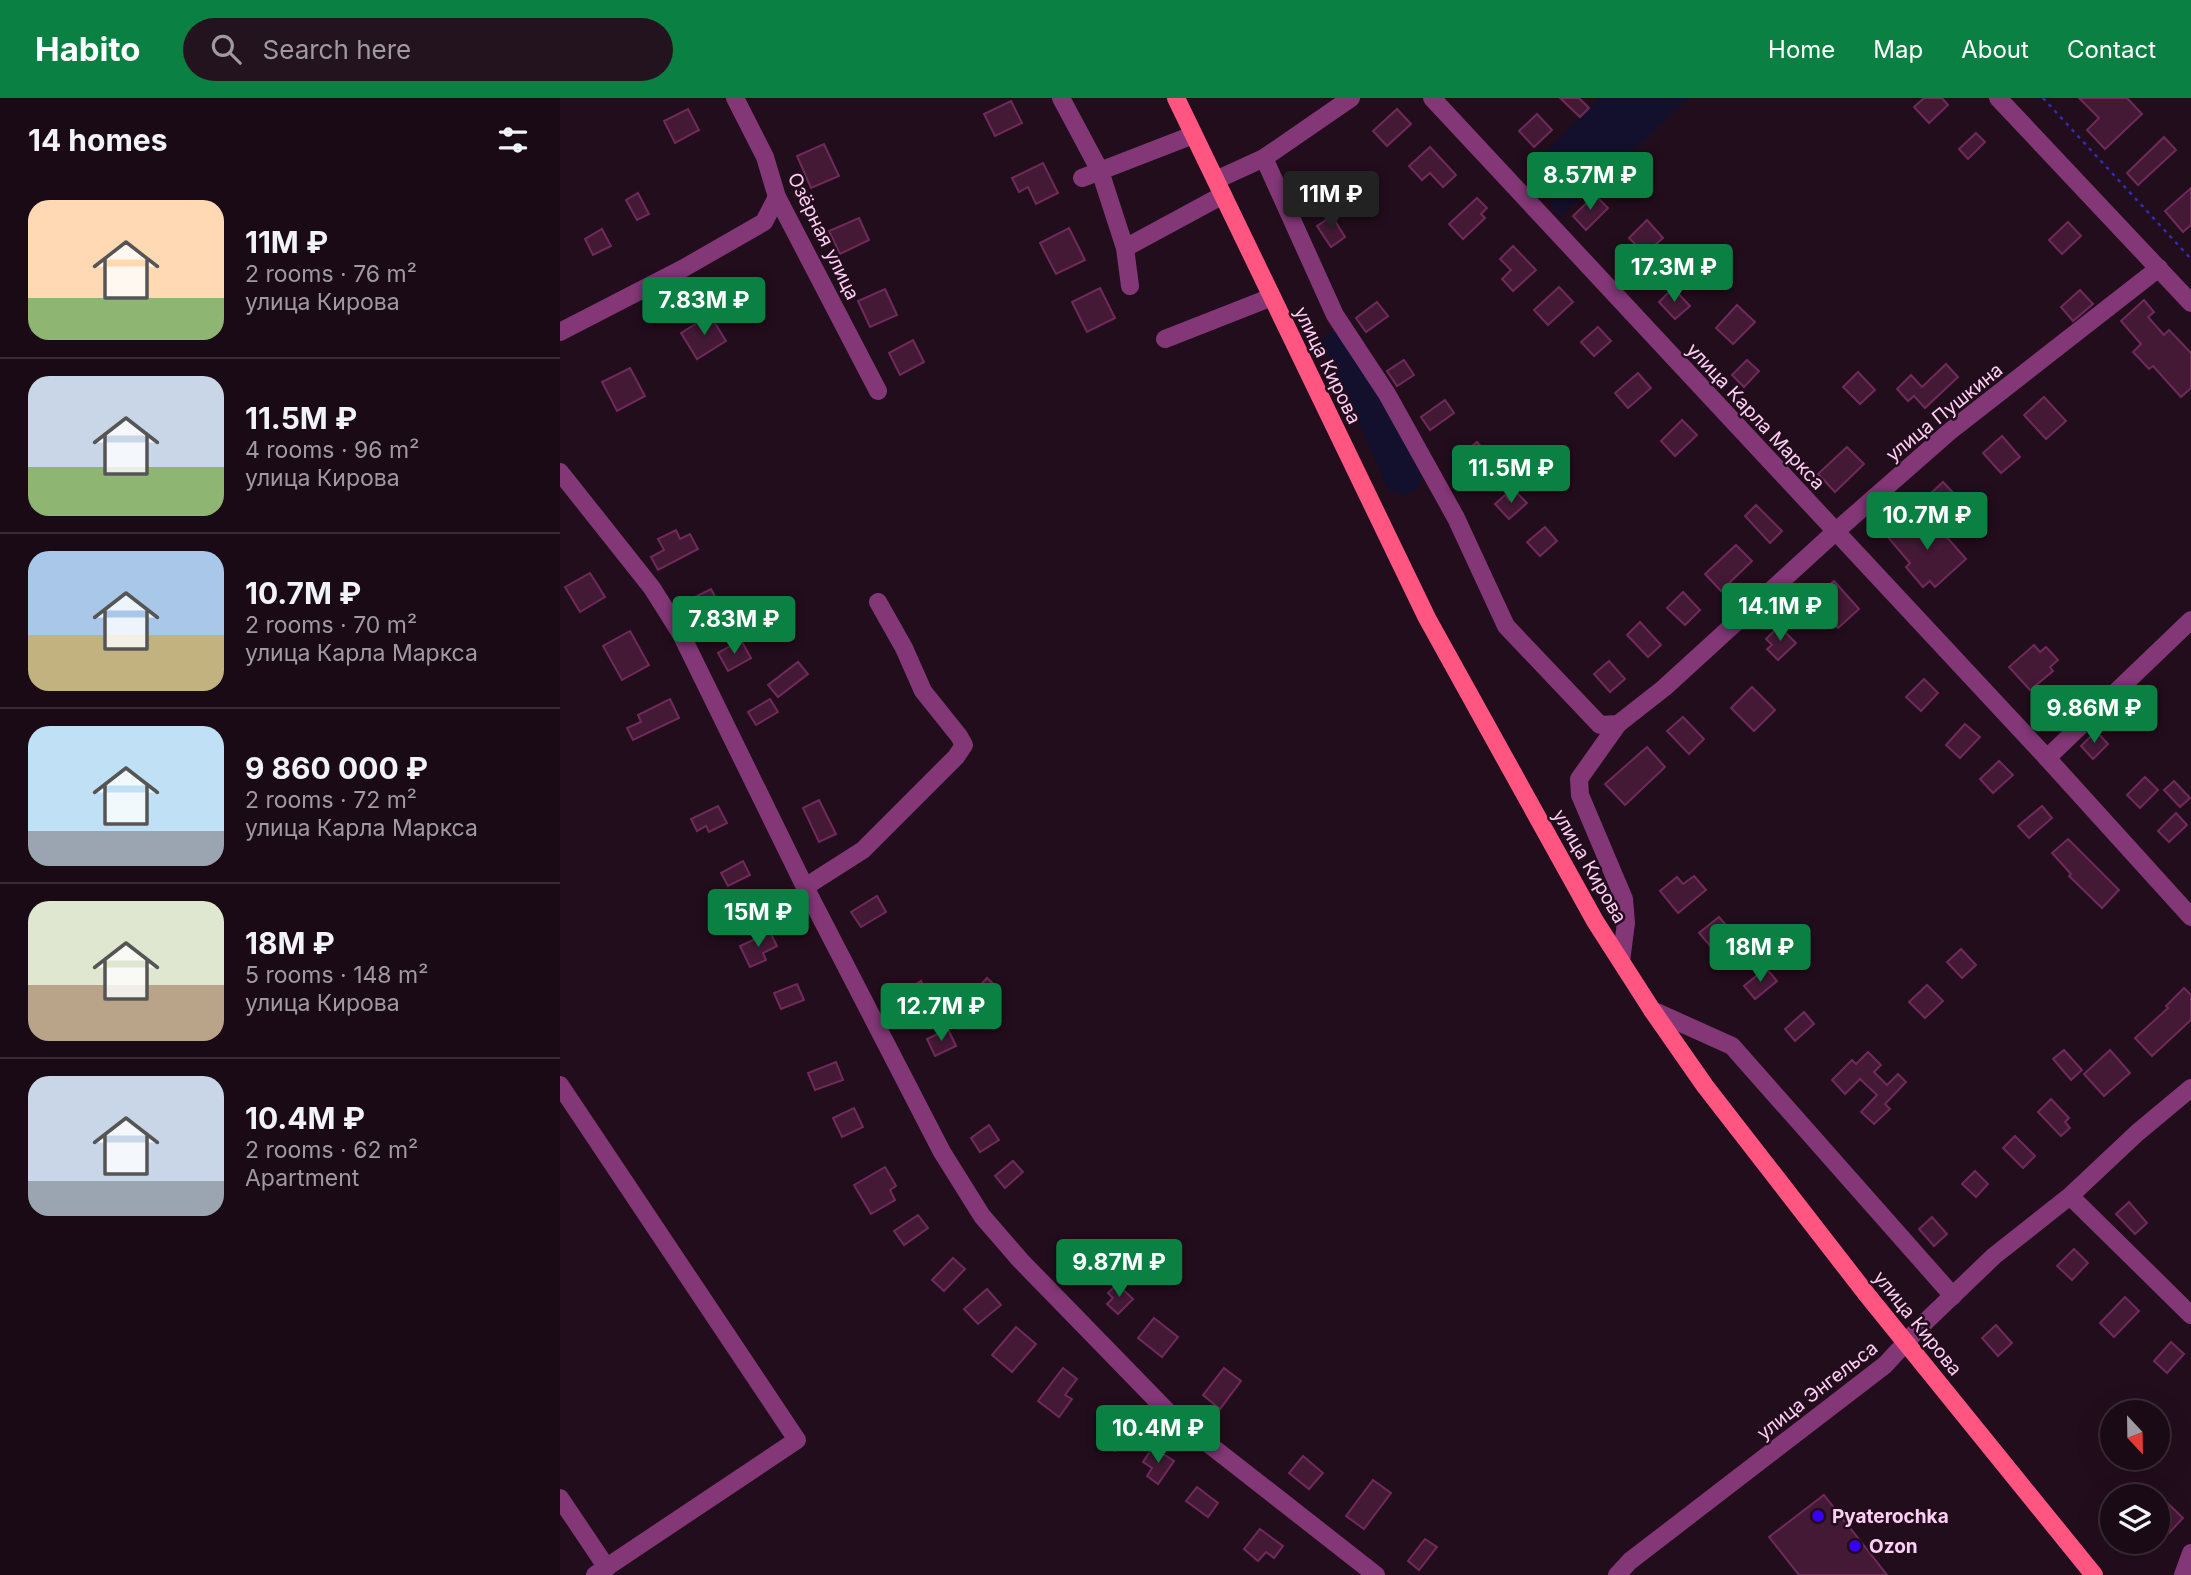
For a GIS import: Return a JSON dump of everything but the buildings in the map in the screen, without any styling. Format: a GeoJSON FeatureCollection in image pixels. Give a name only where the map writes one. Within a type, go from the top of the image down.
{"type":"FeatureCollection","features":[{"type":"Feature","properties":{"kind":"main road","name":"улица Кирова"},"geometry":{"type":"LineString","coordinates":[[1175,98],[1427,618],[1588,909],[1652,1010],[1705,1086],[2094,1575]]}},
{"type":"Feature","properties":{"kind":"street","name":"Озёрная улица"},"geometry":{"type":"LineString","coordinates":[[735,98],[765,157],[777,197],[878,391]]}},
{"type":"Feature","properties":{"kind":"street"},"geometry":{"type":"LineString","coordinates":[[1060,98],[1100,171],[1125,248],[1130,286]]}},
{"type":"Feature","properties":{"kind":"street"},"geometry":{"type":"LineString","coordinates":[[1125,248],[1351,98]]}},
{"type":"Feature","properties":{"kind":"street","name":"улица Карла Маркса"},"geometry":{"type":"LineString","coordinates":[[1432,98],[2191,916]]}},
{"type":"Feature","properties":{"kind":"street"},"geometry":{"type":"LineString","coordinates":[[1998,98],[2191,303]]}},
{"type":"Feature","properties":{"kind":"street"},"geometry":{"type":"LineString","coordinates":[[1082,178],[1193,135]]}},
{"type":"Feature","properties":{"kind":"street"},"geometry":{"type":"LineString","coordinates":[[1264,158],[1335,315],[1387,394],[1456,517],[1506,625],[1609,725]]}},
{"type":"Feature","properties":{"kind":"street"},"geometry":{"type":"LineString","coordinates":[[560,332],[764,222],[777,197]]}},
{"type":"Feature","properties":{"kind":"street","name":"улица Пушкина"},"geometry":{"type":"LineString","coordinates":[[1621,961],[1626,923],[1624,899],[1580,795],[1579,779],[1609,725],[1664,688],[1949,432],[2159,268]]}},
{"type":"Feature","properties":{"kind":"street"},"geometry":{"type":"LineString","coordinates":[[1165,340],[1272,297]]}},
{"type":"Feature","properties":{"kind":"street"},"geometry":{"type":"LineString","coordinates":[[560,472],[652,588],[681,635],[805,887],[942,1152],[982,1216],[1030,1271],[1169,1413],[1376,1575]]}},
{"type":"Feature","properties":{"kind":"street"},"geometry":{"type":"LineString","coordinates":[[805,887],[863,850],[956,757],[964,745],[923,691],[904,648],[878,602]]}},
{"type":"Feature","properties":{"kind":"street"},"geometry":{"type":"LineString","coordinates":[[2046,758],[2191,620]]}},
{"type":"Feature","properties":{"kind":"street"},"geometry":{"type":"LineString","coordinates":[[1652,1010],[1732,1046],[1953,1296]]}},
{"type":"Feature","properties":{"kind":"street"},"geometry":{"type":"LineString","coordinates":[[560,1085],[797,1440],[601,1571],[560,1498]]}},
{"type":"Feature","properties":{"kind":"street","name":"улица Энгельса"},"geometry":{"type":"LineString","coordinates":[[1617,1575],[1630,1562],[1885,1365],[1994,1256],[2070,1196],[2137,1133],[2191,1088]]}},
{"type":"Feature","properties":{"kind":"street"},"geometry":{"type":"LineString","coordinates":[[2070,1196],[2191,1315]]}},
{"type":"Feature","properties":{"kind":"street"},"geometry":{"type":"LineString","coordinates":[[2183,1575],[2191,1553]]}},
{"type":"Feature","properties":{"kind":"path"},"geometry":{"type":"LineString","coordinates":[[2043,98],[2191,259]]}},
{"type":"Feature","properties":{"kind":"shaded area"},"geometry":{"type":"Polygon","coordinates":[[[1599,98],[1690,98],[1559,217],[1532,167],[1599,98]]]}},
{"type":"Feature","properties":{"kind":"shaded area"},"geometry":{"type":"Polygon","coordinates":[[[1329,332],[1339,333],[1380,396],[1423,476],[1416,491],[1402,495],[1389,490],[1322,341],[1329,332]]]}},
{"type":"Feature","properties":{"kind":"place","name":"Pyaterochka"},"geometry":{"type":"Point","coordinates":[1818,1516]}},
{"type":"Feature","properties":{"kind":"place","name":"Ozon"},"geometry":{"type":"Point","coordinates":[1855,1546]}}]}
